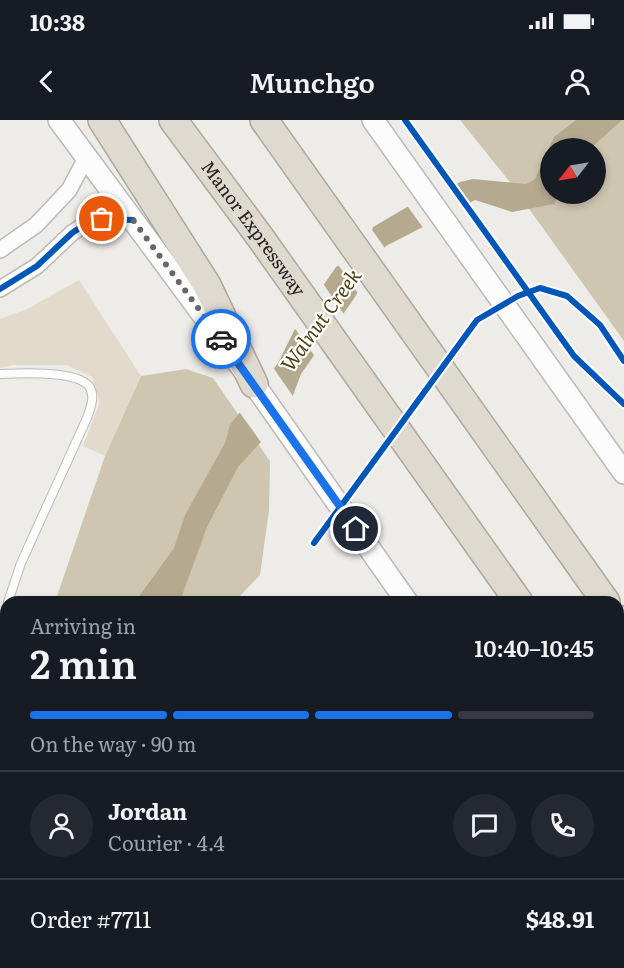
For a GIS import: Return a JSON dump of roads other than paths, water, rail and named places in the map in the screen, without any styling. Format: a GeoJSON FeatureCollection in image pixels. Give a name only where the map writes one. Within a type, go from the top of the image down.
{"type":"FeatureCollection","features":[{"type":"Feature","properties":{"kind":"highway"},"geometry":{"type":"LineString","coordinates":[[102,120],[254,384]]}},
{"type":"Feature","properties":{"kind":"highway","name":"Manor Expressway"},"geometry":{"type":"LineString","coordinates":[[173,120],[260,237],[515,596]]}},
{"type":"Feature","properties":{"kind":"highway"},"geometry":{"type":"LineString","coordinates":[[264,120],[602,596]]}},
{"type":"Feature","properties":{"kind":"main road"},"geometry":{"type":"LineString","coordinates":[[59,120],[133,220],[199,292]]}},
{"type":"Feature","properties":{"kind":"main road"},"geometry":{"type":"LineString","coordinates":[[373,121],[624,473]]}},
{"type":"Feature","properties":{"kind":"main road"},"geometry":{"type":"LineString","coordinates":[[254,384],[403,596]]}},
{"type":"Feature","properties":{"kind":"street"},"geometry":{"type":"LineString","coordinates":[[0,250],[36,225],[69,190],[86,158]]}},
{"type":"Feature","properties":{"kind":"street"},"geometry":{"type":"LineString","coordinates":[[0,289],[37,266],[72,233],[87,223],[102,219],[133,220]]}},
{"type":"Feature","properties":{"kind":"lane"},"geometry":{"type":"LineString","coordinates":[[0,374],[20,373],[73,377],[89,386],[93,398],[87,418],[21,563],[10,596]]}},
{"type":"Feature","properties":{"kind":"water"},"geometry":{"type":"Polygon","coordinates":[[[576,120],[622,120],[602,138],[554,138],[576,120]]]}},
{"type":"Feature","properties":{"kind":"water","name":"Walnut Creek"},"geometry":{"type":"Polygon","coordinates":[[[540,168],[540,204],[554,204],[512,212],[475,200],[386,246],[353,300],[301,374],[292,398],[262,441],[238,467],[207,527],[182,596],[139,596],[174,548],[185,515],[225,443],[230,425],[278,363],[300,319],[336,267],[356,257],[367,246],[373,227],[414,203],[435,197],[460,182],[473,179],[526,184],[535,179],[540,168]]]}}]}
